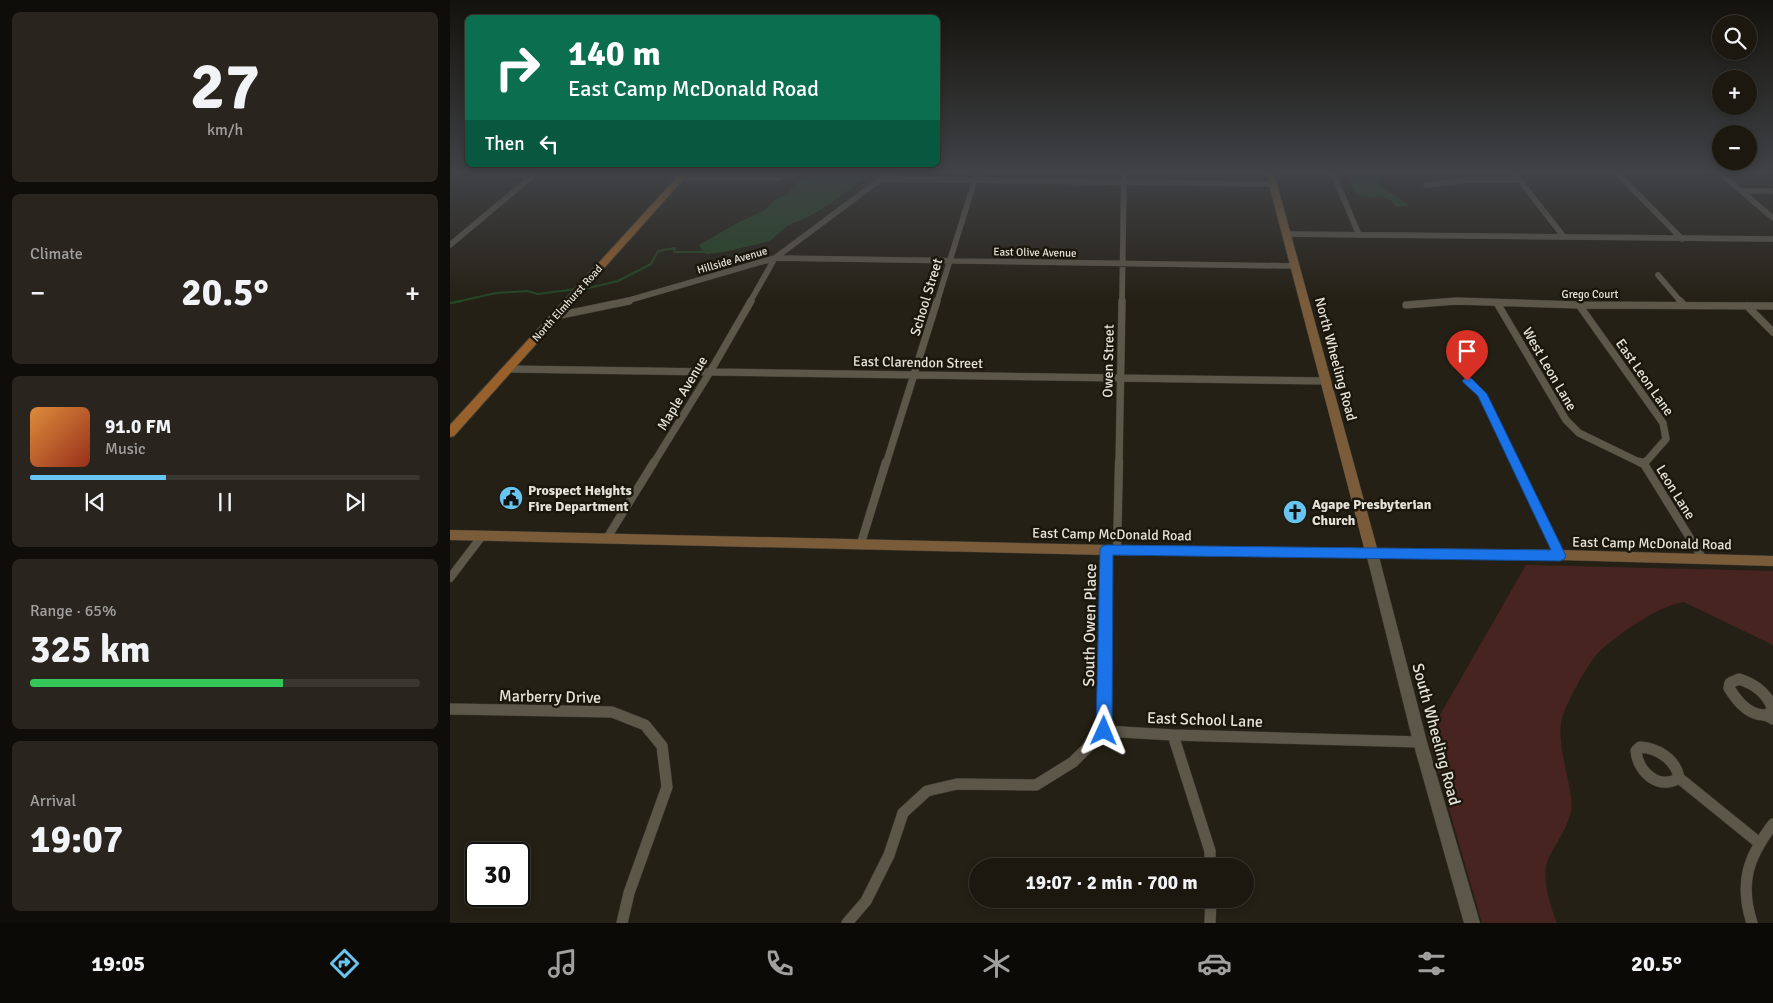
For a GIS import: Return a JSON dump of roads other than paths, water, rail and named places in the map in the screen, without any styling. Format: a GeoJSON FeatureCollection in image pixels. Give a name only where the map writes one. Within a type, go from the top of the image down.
{"type":"FeatureCollection","features":[{"type":"Feature","properties":{"kind":"main road","name":"North Elmhurst Road"},"geometry":{"type":"LineString","coordinates":[[450,433],[646,216]]}},
{"type":"Feature","properties":{"kind":"main road","name":"North Wheeling Road"},"geometry":{"type":"LineString","coordinates":[[1282,216],[1372,553]]}},
{"type":"Feature","properties":{"kind":"main road","name":"East Camp McDonald Road"},"geometry":{"type":"LineString","coordinates":[[450,535],[1112,550],[1773,561]]}},
{"type":"Feature","properties":{"kind":"street"},"geometry":{"type":"LineString","coordinates":[[450,245],[484,216]]}},
{"type":"Feature","properties":{"kind":"street","name":"Hillside Avenue"},"geometry":{"type":"LineString","coordinates":[[556,316],[628,301],[775,258],[831,216]]}},
{"type":"Feature","properties":{"kind":"street","name":"School Street"},"geometry":{"type":"LineString","coordinates":[[861,543],[964,216]]}},
{"type":"Feature","properties":{"kind":"street","name":"Owen Street"},"geometry":{"type":"LineString","coordinates":[[1112,550],[1120,378],[1123,216]]}},
{"type":"Feature","properties":{"kind":"street"},"geometry":{"type":"LineString","coordinates":[[1351,216],[1359,235]]}},
{"type":"Feature","properties":{"kind":"street"},"geometry":{"type":"LineString","coordinates":[[1548,216],[1564,237]]}},
{"type":"Feature","properties":{"kind":"street"},"geometry":{"type":"LineString","coordinates":[[1659,216],[1682,239]]}},
{"type":"Feature","properties":{"kind":"street"},"geometry":{"type":"LineString","coordinates":[[1287,234],[1773,239]]}},
{"type":"Feature","properties":{"kind":"street","name":"East Olive Avenue"},"geometry":{"type":"LineString","coordinates":[[775,258],[1295,266]]}},
{"type":"Feature","properties":{"kind":"street","name":"Maple Avenue"},"geometry":{"type":"LineString","coordinates":[[607,538],[710,372],[775,258]]}},
{"type":"Feature","properties":{"kind":"street"},"geometry":{"type":"LineString","coordinates":[[1658,275],[1683,304]]}},
{"type":"Feature","properties":{"kind":"street","name":"Grego Court"},"geometry":{"type":"LineString","coordinates":[[1406,305],[1456,301],[1578,305],[1683,304],[1773,306]]}},
{"type":"Feature","properties":{"kind":"street","name":"West Leon Lane"},"geometry":{"type":"LineString","coordinates":[[1497,303],[1566,420],[1579,433],[1644,464]]}},
{"type":"Feature","properties":{"kind":"street","name":"East Leon Lane"},"geometry":{"type":"LineString","coordinates":[[1578,305],[1663,423],[1666,439],[1644,464]]}},
{"type":"Feature","properties":{"kind":"street"},"geometry":{"type":"LineString","coordinates":[[1747,306],[1773,332]]}},
{"type":"Feature","properties":{"kind":"street","name":"East Clarendon Street"},"geometry":{"type":"LineString","coordinates":[[509,369],[1326,381]]}},
{"type":"Feature","properties":{"kind":"street"},"geometry":{"type":"LineString","coordinates":[[1467,381],[1482,394],[1560,556]]}},
{"type":"Feature","properties":{"kind":"street","name":"Leon Lane"},"geometry":{"type":"LineString","coordinates":[[1644,464],[1704,559]]}},
{"type":"Feature","properties":{"kind":"street"},"geometry":{"type":"LineString","coordinates":[[450,578],[482,536]]}},
{"type":"Feature","properties":{"kind":"street","name":"South Owen Place"},"geometry":{"type":"LineString","coordinates":[[1104,731],[1112,550]]}},
{"type":"Feature","properties":{"kind":"street","name":"South Wheeling Road"},"geometry":{"type":"LineString","coordinates":[[1372,553],[1420,742],[1472,923]]}},
{"type":"Feature","properties":{"kind":"street","name":"Marberry Drive"},"geometry":{"type":"LineString","coordinates":[[450,710],[612,712],[645,725],[662,746],[667,786],[629,893],[622,923]]}},
{"type":"Feature","properties":{"kind":"street"},"geometry":{"type":"LineString","coordinates":[[847,923],[866,901],[889,855],[903,813],[927,792],[957,784],[1036,786],[1073,762],[1104,731]]}},
{"type":"Feature","properties":{"kind":"street","name":"East School Lane"},"geometry":{"type":"LineString","coordinates":[[1104,731],[1173,735],[1420,742]]}},
{"type":"Feature","properties":{"kind":"street"},"geometry":{"type":"LineString","coordinates":[[1173,735],[1210,851],[1210,858]]}},
{"type":"Feature","properties":{"kind":"street"},"geometry":{"type":"LineString","coordinates":[[1679,778],[1758,842]]}},
{"type":"Feature","properties":{"kind":"street"},"geometry":{"type":"LineString","coordinates":[[1752,923],[1746,889],[1748,866],[1758,842],[1773,824]]}},
{"type":"Feature","properties":{"kind":"street"},"geometry":{"type":"LineString","coordinates":[[1210,923],[1211,908]]}},
{"type":"Feature","properties":{"kind":"waterway"},"geometry":{"type":"LineString","coordinates":[[584,289],[618,281],[651,264],[658,251],[675,248],[674,252],[703,252]]}},
{"type":"Feature","properties":{"kind":"waterway"},"geometry":{"type":"LineString","coordinates":[[458,302],[496,293],[527,291],[538,294],[576,289]]}},
{"type":"Feature","properties":{"kind":"waterway"},"geometry":{"type":"LineString","coordinates":[[450,303],[458,302]]}},
{"type":"Feature","properties":{"kind":"place","name":"Prospect Heights Fire Department"},"geometry":{"type":"Point","coordinates":[511,498]}},
{"type":"Feature","properties":{"kind":"place","name":"Agape Presbyterian Church"},"geometry":{"type":"Point","coordinates":[1295,512]}}]}
